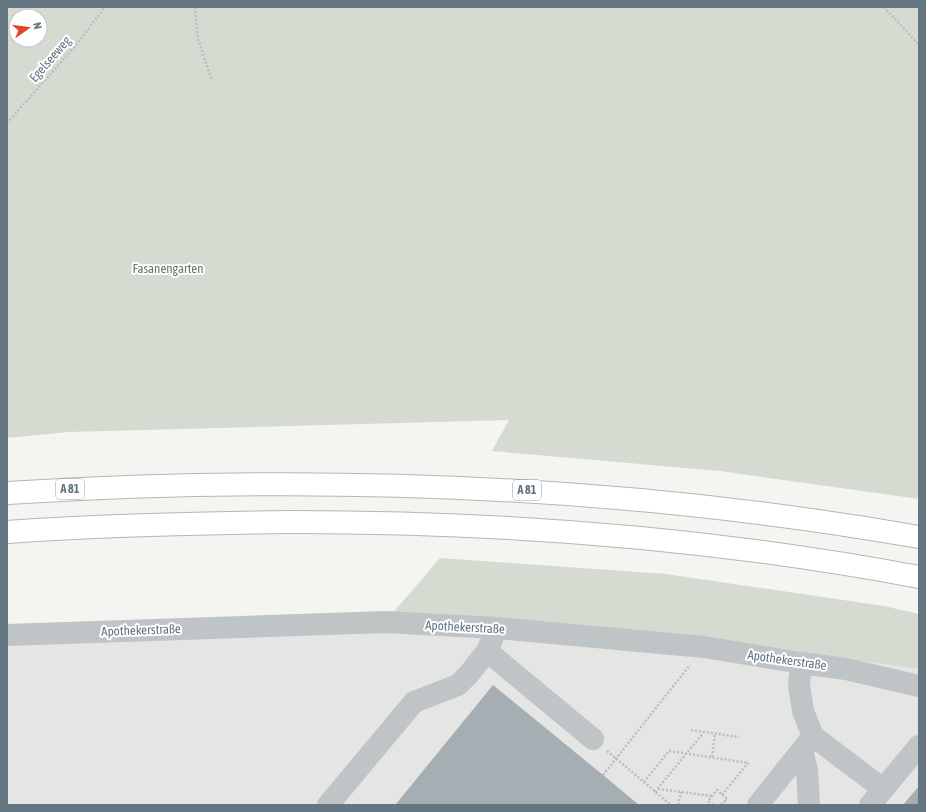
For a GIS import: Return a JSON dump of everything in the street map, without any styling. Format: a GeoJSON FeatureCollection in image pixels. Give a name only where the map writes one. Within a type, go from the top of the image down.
{"type":"FeatureCollection","features":[{"type":"Feature","properties":{"kind":"highway","name":"A 81"},"geometry":{"type":"LineString","coordinates":[[7,493],[215,484],[394,484],[480,487],[600,495],[698,505],[803,518],[919,537]]}},
{"type":"Feature","properties":{"kind":"highway"},"geometry":{"type":"LineString","coordinates":[[7,532],[106,526],[245,522],[378,523],[515,528],[606,535],[743,550],[919,577]]}},
{"type":"Feature","properties":{"kind":"street","name":"Apothekerstraße"},"geometry":{"type":"LineString","coordinates":[[7,635],[385,622],[497,628],[704,647],[801,663],[846,668],[919,686]]}},
{"type":"Feature","properties":{"kind":"street"},"geometry":{"type":"LineString","coordinates":[[328,805],[414,702],[458,685],[487,651],[497,628]]}},
{"type":"Feature","properties":{"kind":"street"},"geometry":{"type":"LineString","coordinates":[[487,651],[593,739]]}},
{"type":"Feature","properties":{"kind":"street"},"geometry":{"type":"LineString","coordinates":[[801,663],[799,685],[808,743],[807,770],[809,805]]}},
{"type":"Feature","properties":{"kind":"street"},"geometry":{"type":"LineString","coordinates":[[808,743],[877,797],[919,746]]}},
{"type":"Feature","properties":{"kind":"street"},"geometry":{"type":"LineString","coordinates":[[758,805],[808,743]]}},
{"type":"Feature","properties":{"kind":"path","name":"Egelseeweg"},"geometry":{"type":"LineString","coordinates":[[7,123],[77,44],[105,7]]}},
{"type":"Feature","properties":{"kind":"path"},"geometry":{"type":"LineString","coordinates":[[195,7],[198,39],[212,81]]}},
{"type":"Feature","properties":{"kind":"path"},"geometry":{"type":"LineString","coordinates":[[884,7],[919,45]]}},
{"type":"Feature","properties":{"kind":"path"},"geometry":{"type":"LineString","coordinates":[[603,775],[704,647]]}},
{"type":"Feature","properties":{"kind":"path"},"geometry":{"type":"LineString","coordinates":[[691,730],[739,737]]}},
{"type":"Feature","properties":{"kind":"path"},"geometry":{"type":"LineString","coordinates":[[656,790],[704,732]]}},
{"type":"Feature","properties":{"kind":"path"},"geometry":{"type":"LineString","coordinates":[[712,757],[715,733]]}},
{"type":"Feature","properties":{"kind":"path"},"geometry":{"type":"LineString","coordinates":[[593,739],[644,782],[656,790],[671,805]]}},
{"type":"Feature","properties":{"kind":"path"},"geometry":{"type":"LineString","coordinates":[[644,782],[669,751],[749,762],[722,795]]}},
{"type":"Feature","properties":{"kind":"path"},"geometry":{"type":"LineString","coordinates":[[656,790],[712,796]]}},
{"type":"Feature","properties":{"kind":"path"},"geometry":{"type":"LineString","coordinates":[[713,805],[708,801],[717,790],[727,799],[721,805]]}},
{"type":"Feature","properties":{"kind":"path"},"geometry":{"type":"LineString","coordinates":[[678,805],[681,792]]}},
{"type":"Feature","properties":{"kind":"shaded area"},"geometry":{"type":"Polygon","coordinates":[[[391,615],[787,651],[919,669],[919,805],[7,805],[7,640],[391,615]]]}},
{"type":"Feature","properties":{"kind":"green space","name":"Fasanengarten"},"geometry":{"type":"Polygon","coordinates":[[[7,7],[919,7],[919,499],[720,471],[492,451],[509,420],[69,432],[7,438],[7,7]]]}},
{"type":"Feature","properties":{"kind":"green space"},"geometry":{"type":"Polygon","coordinates":[[[440,558],[666,574],[884,606],[919,614],[919,669],[787,651],[391,615],[440,558]]]}},
{"type":"Feature","properties":{"kind":"building"},"geometry":{"type":"Polygon","coordinates":[[[493,685],[603,775],[639,805],[396,804],[493,685]]]}},
{"type":"Feature","properties":{"kind":"building"},"geometry":{"type":"Polygon","coordinates":[[[919,786],[919,805],[903,805],[919,786]]]}}]}
